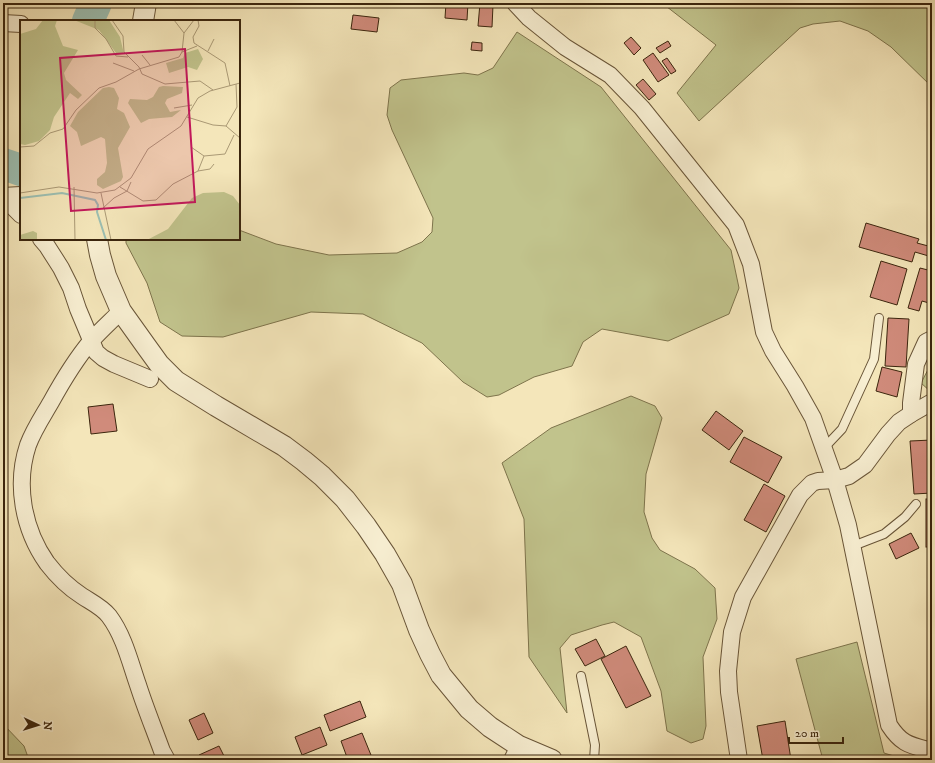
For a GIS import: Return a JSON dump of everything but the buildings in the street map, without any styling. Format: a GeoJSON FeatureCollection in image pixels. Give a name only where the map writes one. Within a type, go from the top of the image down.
{"type":"FeatureCollection","features":[{"type":"Feature","properties":{"kind":"street"},"geometry":{"type":"LineString","coordinates":[[143,20],[146,3]]}},
{"type":"Feature","properties":{"kind":"street"},"geometry":{"type":"LineString","coordinates":[[515,3],[529,18],[565,47],[610,75],[642,108],[736,225],[751,264],[764,332],[773,351],[813,418],[835,480],[853,546],[889,725],[895,734],[905,743],[924,753]]}},
{"type":"Feature","properties":{"kind":"street"},"geometry":{"type":"LineString","coordinates":[[3,23],[20,24]]}},
{"type":"Feature","properties":{"kind":"street"},"geometry":{"type":"LineString","coordinates":[[9,198],[20,214]]}},
{"type":"Feature","properties":{"kind":"street"},"geometry":{"type":"LineString","coordinates":[[42,240],[61,268],[71,288],[96,352],[114,364],[150,379]]}},
{"type":"Feature","properties":{"kind":"street"},"geometry":{"type":"LineString","coordinates":[[97,240],[106,276],[121,311],[160,364],[176,381],[284,446],[310,466],[345,499],[385,554],[402,584],[419,630],[441,675],[469,709],[490,727],[515,753],[552,760]]}},
{"type":"Feature","properties":{"kind":"street"},"geometry":{"type":"LineString","coordinates":[[121,311],[91,341],[55,394],[36,427],[24,460],[21,476],[21,488],[28,525],[46,562],[70,587],[108,614],[121,636],[162,751],[167,760]]}},
{"type":"Feature","properties":{"kind":"street"},"geometry":{"type":"LineString","coordinates":[[911,414],[916,364],[926,342],[932,339]]}},
{"type":"Feature","properties":{"kind":"street"},"geometry":{"type":"LineString","coordinates":[[739,760],[729,692],[728,671],[732,632],[743,597],[800,495],[812,483],[818,481],[835,480],[849,476],[865,465],[899,422],[932,402]]}},
{"type":"Feature","properties":{"kind":"lane"},"geometry":{"type":"LineString","coordinates":[[824,448],[842,429],[874,359],[879,318]]}},
{"type":"Feature","properties":{"kind":"lane"},"geometry":{"type":"LineString","coordinates":[[853,546],[884,534],[905,517],[916,504]]}},
{"type":"Feature","properties":{"kind":"lane"},"geometry":{"type":"LineString","coordinates":[[581,676],[595,745],[594,760]]}},
{"type":"Feature","properties":{"kind":"green space"},"geometry":{"type":"Polygon","coordinates":[[[662,3],[932,3],[932,87],[891,47],[868,31],[840,21],[813,24],[800,28],[699,121],[677,93],[716,45],[662,3]]]}},
{"type":"Feature","properties":{"kind":"green space"},"geometry":{"type":"Polygon","coordinates":[[[517,32],[601,87],[731,250],[739,288],[729,314],[668,341],[602,329],[583,342],[572,366],[534,377],[499,395],[487,397],[463,382],[422,343],[363,314],[311,312],[223,337],[182,336],[160,322],[147,283],[126,243],[126,240],[240,240],[240,230],[276,244],[329,255],[397,253],[422,242],[432,232],[433,218],[392,130],[387,115],[390,88],[401,80],[464,73],[478,75],[493,68],[517,32]]]}},
{"type":"Feature","properties":{"kind":"green space"},"geometry":{"type":"Polygon","coordinates":[[[932,362],[932,392],[931,392],[921,383],[932,362]]]}},
{"type":"Feature","properties":{"kind":"green space"},"geometry":{"type":"Polygon","coordinates":[[[631,396],[655,406],[662,418],[646,474],[644,512],[652,538],[660,550],[695,569],[715,588],[717,619],[703,657],[706,726],[703,739],[691,743],[667,731],[661,691],[641,637],[614,622],[571,635],[560,648],[567,713],[529,657],[524,519],[502,463],[551,428],[631,396]]]}},
{"type":"Feature","properties":{"kind":"green space"},"geometry":{"type":"Polygon","coordinates":[[[857,642],[884,753],[907,760],[823,760],[796,659],[857,642]]]}},
{"type":"Feature","properties":{"kind":"green space"},"geometry":{"type":"Polygon","coordinates":[[[3,724],[24,746],[29,760],[3,760],[3,724]]]}},
{"type":"Feature","properties":{"kind":"waterway"},"geometry":{"type":"LineString","coordinates":[[88,20],[96,3]]}},
{"type":"Feature","properties":{"kind":"waterway"},"geometry":{"type":"LineString","coordinates":[[3,164],[20,170]]}}]}
